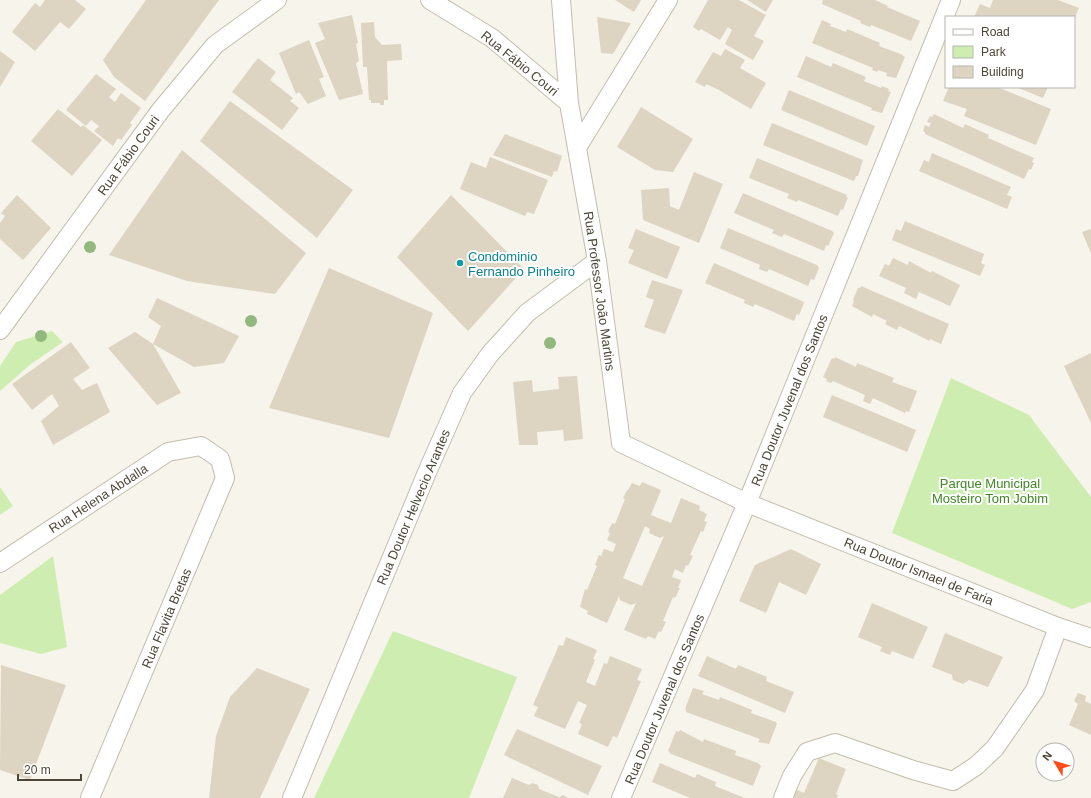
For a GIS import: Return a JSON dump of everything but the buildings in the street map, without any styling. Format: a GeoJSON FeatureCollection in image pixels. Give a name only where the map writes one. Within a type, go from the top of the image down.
{"type":"FeatureCollection","features":[{"type":"Feature","properties":{"kind":"street","name":"Rua Fábio Couri"},"geometry":{"type":"LineString","coordinates":[[0,330],[160,111],[215,45],[277,0]]}},
{"type":"Feature","properties":{"kind":"street","name":"Rua Fábio Couri"},"geometry":{"type":"LineString","coordinates":[[430,0],[492,38],[569,103]]}},
{"type":"Feature","properties":{"kind":"street","name":"Rua Professor João Martins"},"geometry":{"type":"LineString","coordinates":[[560,0],[569,103],[578,146],[597,261],[621,443],[747,504]]}},
{"type":"Feature","properties":{"kind":"street"},"geometry":{"type":"LineString","coordinates":[[578,146],[668,0]]}},
{"type":"Feature","properties":{"kind":"street","name":"Rua Doutor Juvenal dos Santos"},"geometry":{"type":"LineString","coordinates":[[621,798],[747,504],[951,0]]}},
{"type":"Feature","properties":{"kind":"street","name":"Rua Doutor Helvecio Arantes"},"geometry":{"type":"LineString","coordinates":[[292,798],[428,470],[462,393],[490,354],[527,313],[597,261]]}},
{"type":"Feature","properties":{"kind":"street","name":"Rua Helena Abdalla"},"geometry":{"type":"LineString","coordinates":[[0,563],[168,452],[201,446]]}},
{"type":"Feature","properties":{"kind":"street","name":"Rua Flavita Bretas"},"geometry":{"type":"LineString","coordinates":[[90,798],[225,478],[220,459],[201,446]]}},
{"type":"Feature","properties":{"kind":"street","name":"Rua Doutor Ismael de Faria"},"geometry":{"type":"LineString","coordinates":[[747,504],[1091,638]]}},
{"type":"Feature","properties":{"kind":"street"},"geometry":{"type":"LineString","coordinates":[[783,798],[792,776],[807,752],[835,743],[912,770],[953,781],[976,766],[995,748],[1035,690],[1058,626]]}},
{"type":"Feature","properties":{"kind":"green space"},"geometry":{"type":"Polygon","coordinates":[[[52,331],[63,342],[31,364],[0,391],[0,366],[16,342],[52,331]]]}},
{"type":"Feature","properties":{"kind":"green space","name":"Parque Municipal Mosteiro Tom Jobim"},"geometry":{"type":"Polygon","coordinates":[[[951,378],[1029,415],[1091,497],[1091,602],[1072,609],[892,533],[951,378]]]}},
{"type":"Feature","properties":{"kind":"green space"},"geometry":{"type":"Polygon","coordinates":[[[0,487],[13,506],[0,515],[0,487]]]}},
{"type":"Feature","properties":{"kind":"green space"},"geometry":{"type":"Polygon","coordinates":[[[53,556],[67,647],[41,654],[0,643],[0,595],[53,556]]]}},
{"type":"Feature","properties":{"kind":"green space"},"geometry":{"type":"Polygon","coordinates":[[[393,631],[517,677],[469,798],[314,798],[393,631]]]}},
{"type":"Feature","properties":{"kind":"place","name":"Condominio Fernando Pinheiro"},"geometry":{"type":"Point","coordinates":[460,263]}}]}
